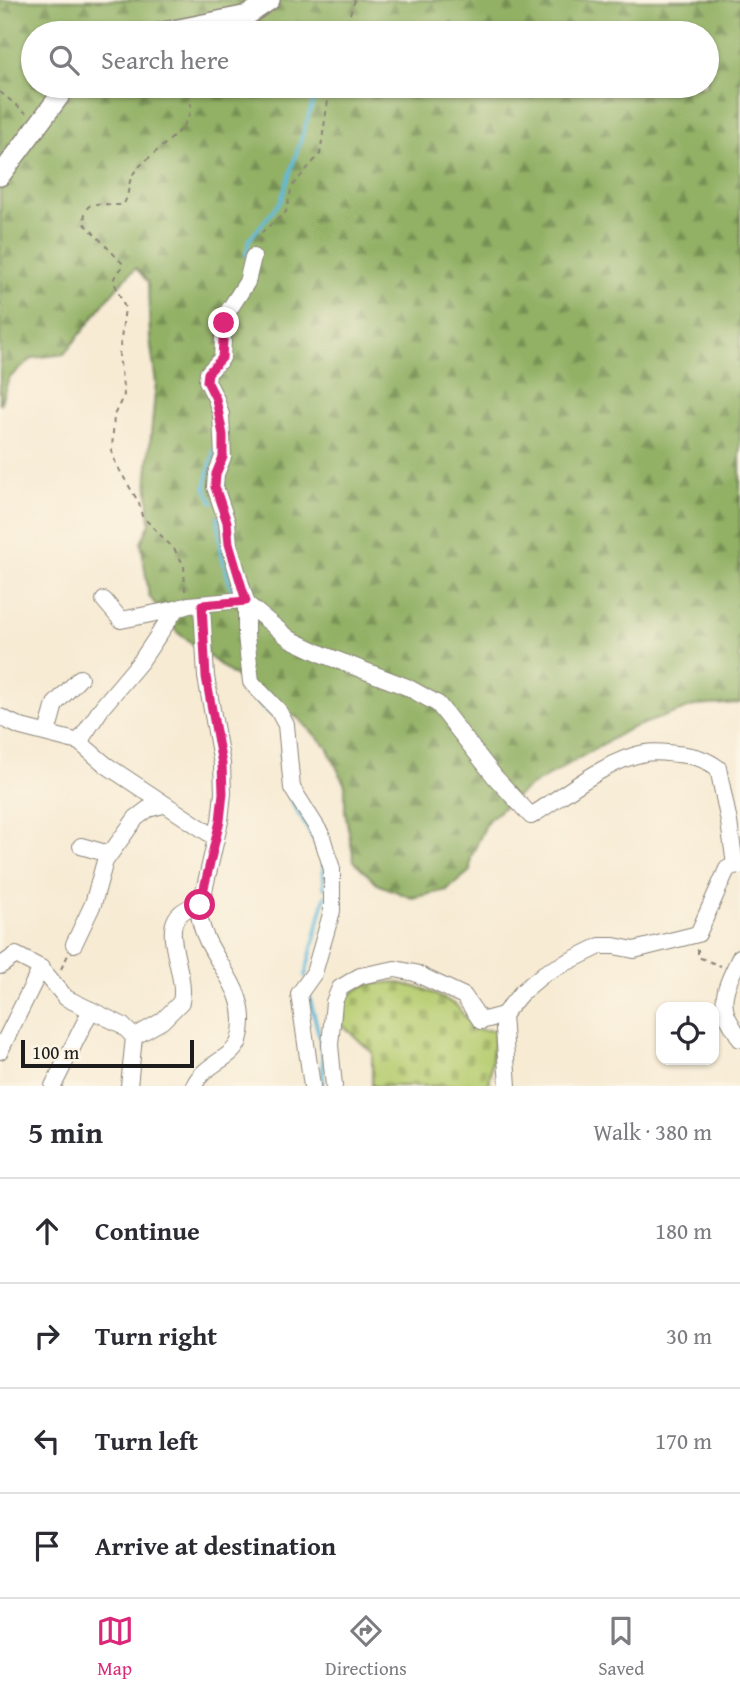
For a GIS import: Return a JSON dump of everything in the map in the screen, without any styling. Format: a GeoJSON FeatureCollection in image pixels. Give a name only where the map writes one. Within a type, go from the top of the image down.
{"type":"FeatureCollection","features":[{"type":"Feature","properties":{"kind":"main road"},"geometry":{"type":"LineString","coordinates":[[218,21],[248,15],[270,0]]}},
{"type":"Feature","properties":{"kind":"main road"},"geometry":{"type":"LineString","coordinates":[[0,176],[58,98]]}},
{"type":"Feature","properties":{"kind":"street"},"geometry":{"type":"LineString","coordinates":[[253,257],[247,282],[227,313],[222,358],[208,373],[207,381],[216,399],[223,435],[223,457],[216,474],[215,487],[227,522],[251,682],[278,710],[286,725],[292,788],[321,834],[332,869],[332,911],[314,973],[299,994],[312,1086]]}},
{"type":"Feature","properties":{"kind":"street"},"geometry":{"type":"LineString","coordinates":[[104,600],[121,620],[180,608],[240,601],[290,639],[407,687],[438,704],[495,777],[531,816],[625,758],[648,752],[688,755],[718,768],[737,865],[727,869],[719,882],[698,934],[634,950],[600,946],[545,973],[522,992],[503,1015],[481,1021],[464,996],[415,973],[396,969],[360,976],[340,988],[334,1003],[330,1045],[334,1086]]}},
{"type":"Feature","properties":{"kind":"street"},"geometry":{"type":"LineString","coordinates":[[194,1086],[198,1075],[227,1056],[239,1044],[241,1028],[237,990],[217,959],[200,924],[200,905],[216,838],[223,793],[222,764],[206,677],[202,605]]}},
{"type":"Feature","properties":{"kind":"street"},"geometry":{"type":"LineString","coordinates":[[79,742],[103,706],[180,608]]}},
{"type":"Feature","properties":{"kind":"street"},"geometry":{"type":"LineString","coordinates":[[47,733],[55,704],[80,678]]}},
{"type":"Feature","properties":{"kind":"street"},"geometry":{"type":"LineString","coordinates":[[0,717],[21,727],[79,742],[106,765],[163,805],[216,838]]}},
{"type":"Feature","properties":{"kind":"street"},"geometry":{"type":"LineString","coordinates":[[74,944],[93,904],[109,854],[136,818],[163,805]]}},
{"type":"Feature","properties":{"kind":"street"},"geometry":{"type":"LineString","coordinates":[[81,846],[109,854]]}},
{"type":"Feature","properties":{"kind":"street"},"geometry":{"type":"LineString","coordinates":[[134,1037],[162,1021],[181,1002],[180,967],[171,933],[172,924],[186,909],[200,905]]}},
{"type":"Feature","properties":{"kind":"street"},"geometry":{"type":"LineString","coordinates":[[0,966],[16,955],[41,968],[66,998],[122,1025],[134,1037]]}},
{"type":"Feature","properties":{"kind":"street"},"geometry":{"type":"LineString","coordinates":[[737,964],[729,978],[724,1000],[726,1013],[740,1039]]}},
{"type":"Feature","properties":{"kind":"street"},"geometry":{"type":"LineString","coordinates":[[0,1051],[41,968]]}},
{"type":"Feature","properties":{"kind":"street"},"geometry":{"type":"LineString","coordinates":[[53,1086],[91,1010]]}},
{"type":"Feature","properties":{"kind":"street"},"geometry":{"type":"LineString","coordinates":[[503,1015],[508,1086]]}},
{"type":"Feature","properties":{"kind":"street"},"geometry":{"type":"LineString","coordinates":[[129,1086],[134,1037]]}},
{"type":"Feature","properties":{"kind":"path"},"geometry":{"type":"LineString","coordinates":[[347,21],[355,0]]}},
{"type":"Feature","properties":{"kind":"path"},"geometry":{"type":"LineString","coordinates":[[0,92],[37,124]]}},
{"type":"Feature","properties":{"kind":"path"},"geometry":{"type":"LineString","coordinates":[[180,608],[184,565],[174,549],[142,516],[139,503],[116,464],[112,451],[114,415],[124,395],[119,355],[125,308],[114,278],[124,265],[85,224],[84,215],[91,204],[123,205],[133,175],[173,136],[188,115],[191,107],[189,98]]}},
{"type":"Feature","properties":{"kind":"path"},"geometry":{"type":"LineString","coordinates":[[253,257],[263,231],[286,212],[292,186],[320,154],[328,98]]}},
{"type":"Feature","properties":{"kind":"path"},"geometry":{"type":"LineString","coordinates":[[698,934],[698,957],[737,964]]}},
{"type":"Feature","properties":{"kind":"path"},"geometry":{"type":"LineString","coordinates":[[53,982],[74,944]]}},
{"type":"Feature","properties":{"kind":"green space"},"geometry":{"type":"Polygon","coordinates":[[[0,0],[740,0],[740,703],[694,706],[629,729],[526,789],[488,820],[471,857],[470,871],[447,890],[412,898],[377,884],[354,861],[345,811],[345,785],[327,747],[298,718],[263,698],[177,632],[149,596],[141,543],[150,523],[147,476],[156,383],[150,339],[148,282],[136,268],[116,288],[64,354],[33,358],[9,378],[0,405],[0,0]]]}},
{"type":"Feature","properties":{"kind":"green space"},"geometry":{"type":"Polygon","coordinates":[[[395,982],[424,989],[456,1005],[475,1030],[495,1030],[489,1086],[372,1086],[372,1052],[341,1024],[346,997],[365,985],[395,982]]]}},
{"type":"Feature","properties":{"kind":"waterway"},"geometry":{"type":"LineString","coordinates":[[246,255],[249,240],[281,201],[314,99]]}},
{"type":"Feature","properties":{"kind":"waterway"},"geometry":{"type":"LineString","coordinates":[[213,503],[205,487],[215,447]]}},
{"type":"Feature","properties":{"kind":"waterway"},"geometry":{"type":"LineString","coordinates":[[218,517],[221,553],[233,595]]}},
{"type":"Feature","properties":{"kind":"waterway"},"geometry":{"type":"LineString","coordinates":[[241,661],[246,687],[272,715]]}},
{"type":"Feature","properties":{"kind":"waterway"},"geometry":{"type":"LineString","coordinates":[[281,752],[284,786]]}},
{"type":"Feature","properties":{"kind":"waterway"},"geometry":{"type":"LineString","coordinates":[[290,799],[318,847]]}},
{"type":"Feature","properties":{"kind":"waterway"},"geometry":{"type":"LineString","coordinates":[[323,864],[324,888]]}},
{"type":"Feature","properties":{"kind":"waterway"},"geometry":{"type":"LineString","coordinates":[[305,976],[325,896]]}},
{"type":"Feature","properties":{"kind":"waterway"},"geometry":{"type":"LineString","coordinates":[[308,991],[322,1050],[322,1086]]}},
{"type":"Feature","properties":{"kind":"route"},"geometry":{"type":"LineString","coordinates":[[200,905],[220,821],[223,793],[222,764],[206,677],[202,605],[246,601],[229,544],[227,522],[215,487],[216,474],[223,457],[223,435],[221,415],[207,381],[208,373],[222,358],[224,323]]}}]}
